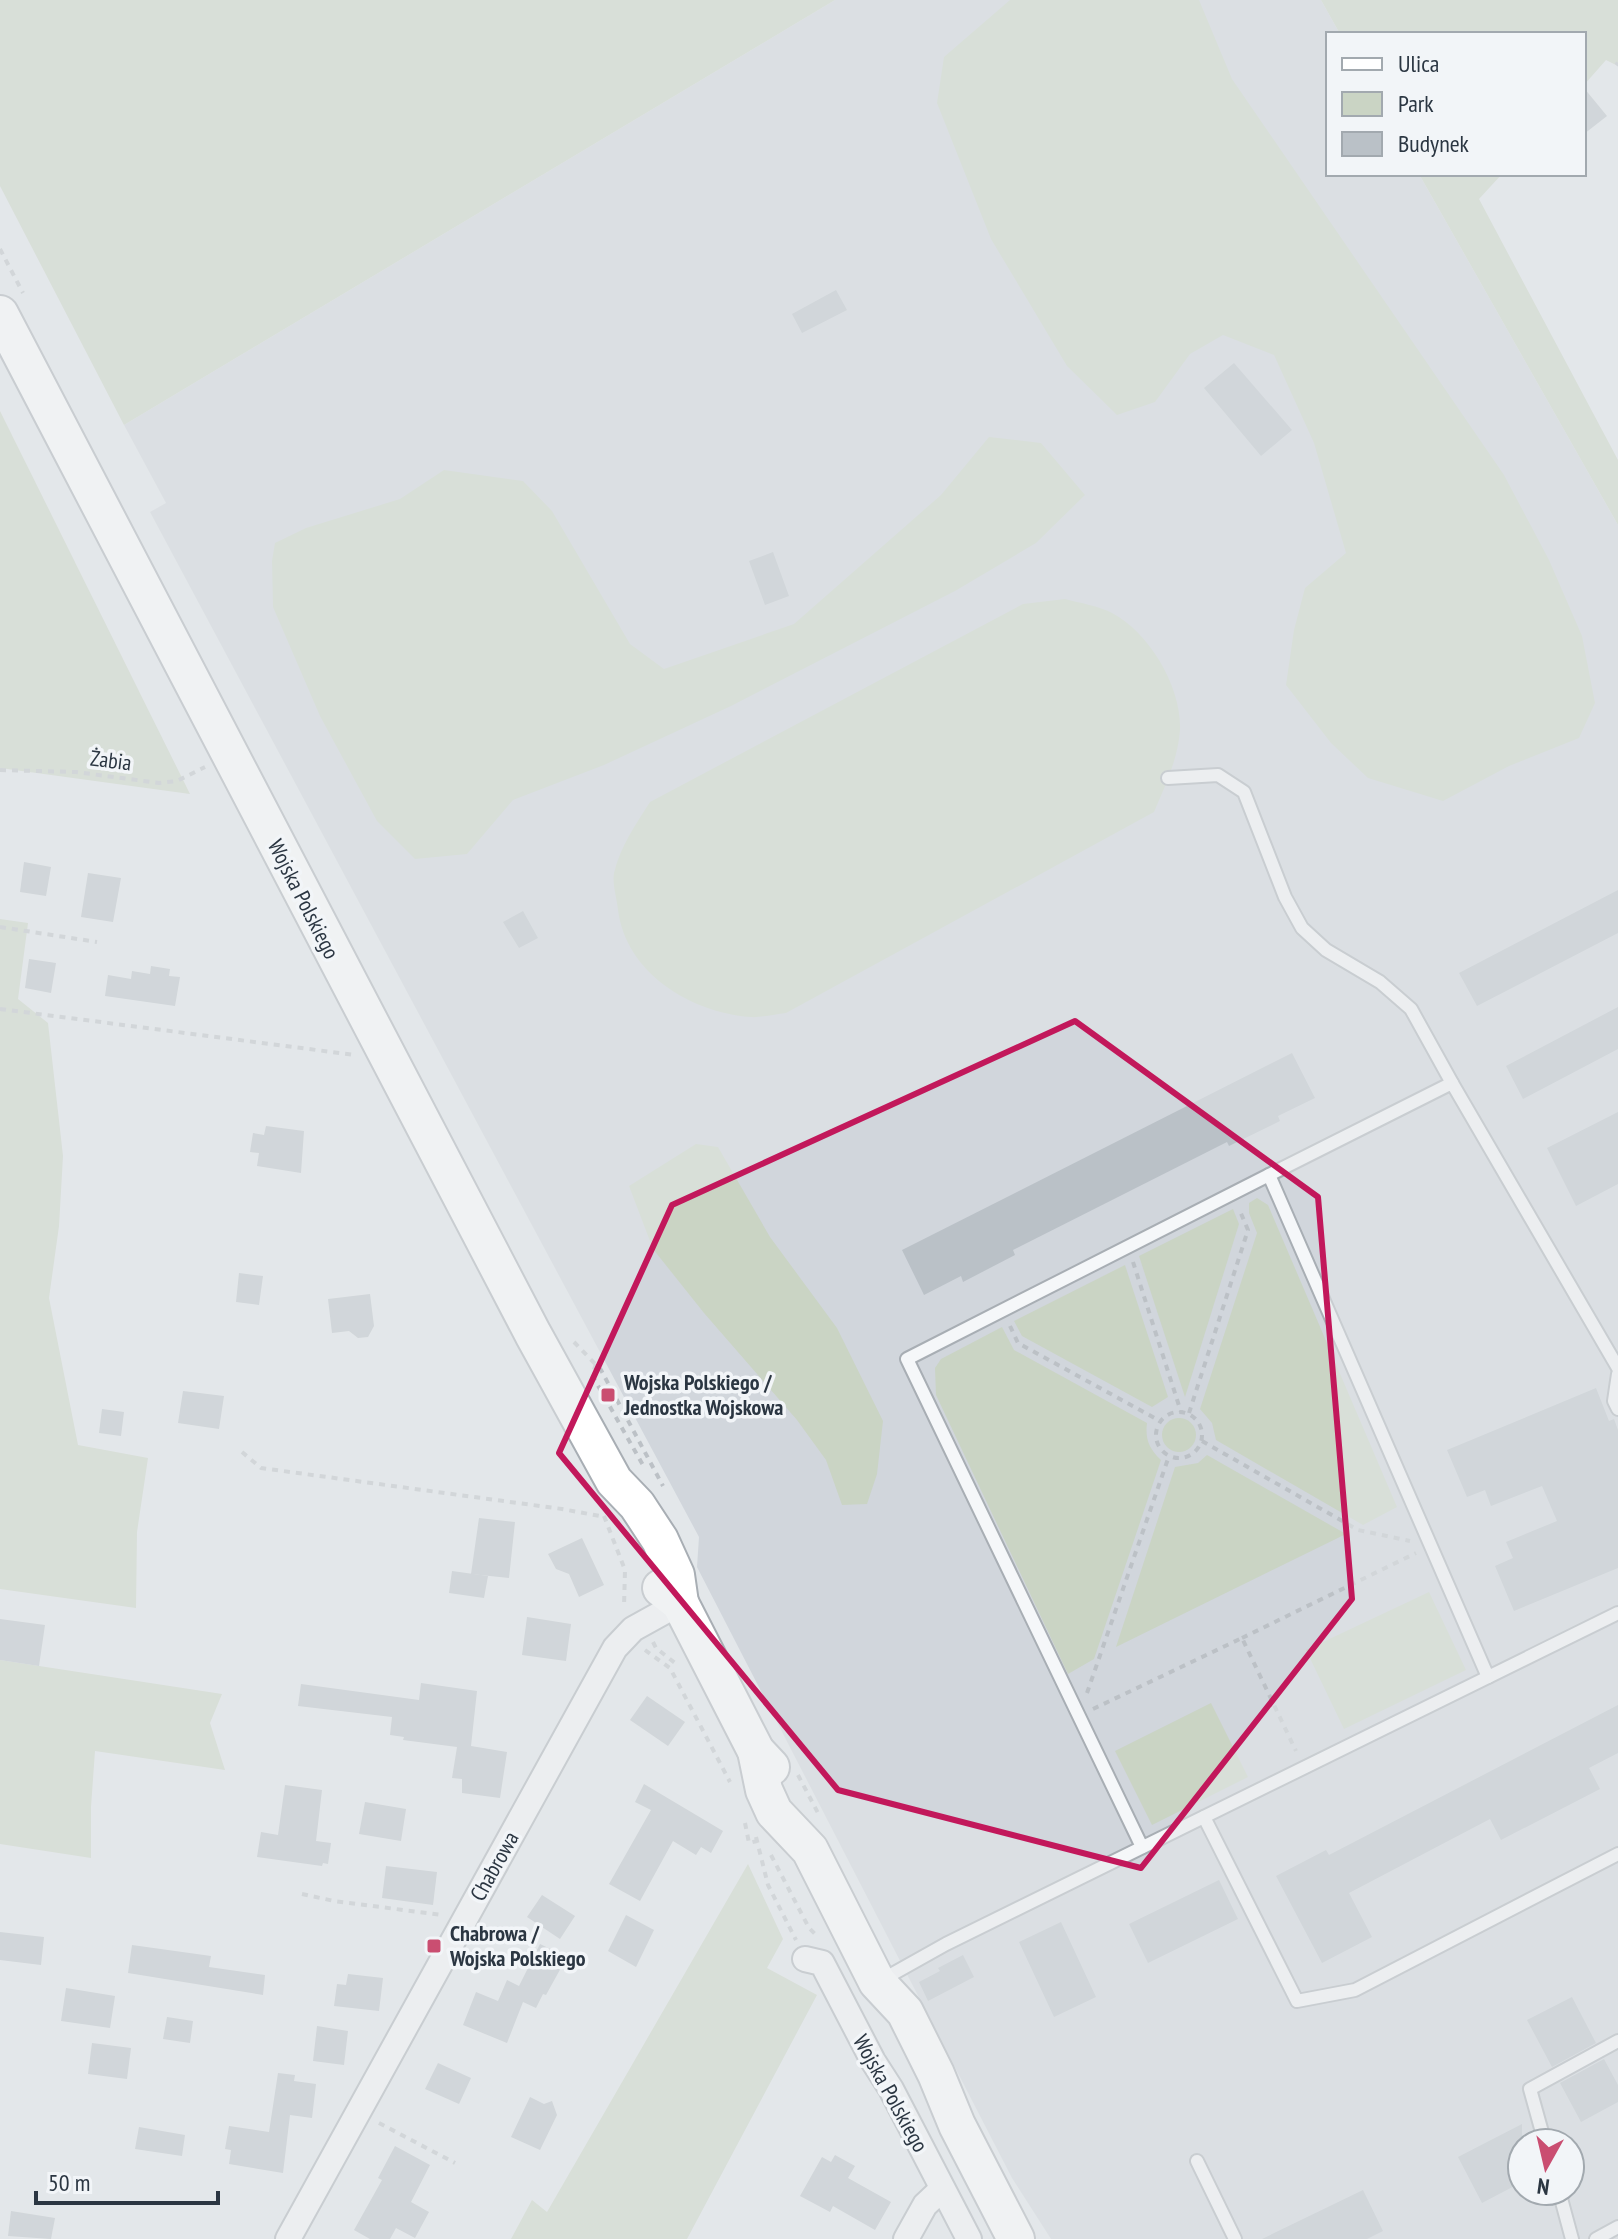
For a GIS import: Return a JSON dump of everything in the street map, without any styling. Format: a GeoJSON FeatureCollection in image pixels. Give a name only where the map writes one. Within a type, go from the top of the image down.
{"type":"FeatureCollection","features":[{"type":"Feature","properties":{"kind":"main road","name":"Wojska Polskiego"},"geometry":{"type":"LineString","coordinates":[[0,314],[533,1334],[629,1474],[637,1505],[660,1540],[676,1575],[680,1603],[756,1751],[788,1790],[808,1829],[810,1850],[877,1982],[905,2012],[957,2125],[1016,2239]]}},
{"type":"Feature","properties":{"kind":"street","name":"Chabrowa"},"geometry":{"type":"LineString","coordinates":[[288,2239],[615,1648],[633,1629],[680,1603]]}},
{"type":"Feature","properties":{"kind":"street","name":"Wojska Polskiego"},"geometry":{"type":"LineString","coordinates":[[805,1959],[822,1963],[969,2239]]}},
{"type":"Feature","properties":{"kind":"street"},"geometry":{"type":"LineString","coordinates":[[906,2239],[923,2207],[931,2196],[942,2189]]}},
{"type":"Feature","properties":{"kind":"lane"},"geometry":{"type":"LineString","coordinates":[[1168,778],[1218,775],[1244,792],[1285,897],[1302,928],[1326,950],[1380,982],[1411,1009],[1618,1368]]}},
{"type":"Feature","properties":{"kind":"lane"},"geometry":{"type":"LineString","coordinates":[[1142,1847],[907,1359],[1452,1083]]}},
{"type":"Feature","properties":{"kind":"lane"},"geometry":{"type":"LineString","coordinates":[[1269,1175],[1488,1677]]}},
{"type":"Feature","properties":{"kind":"lane"},"geometry":{"type":"LineString","coordinates":[[1618,1374],[1614,1401],[1618,1409]]}},
{"type":"Feature","properties":{"kind":"lane"},"geometry":{"type":"LineString","coordinates":[[877,1982],[946,1944],[1618,1613]]}},
{"type":"Feature","properties":{"kind":"lane"},"geometry":{"type":"LineString","coordinates":[[1204,1817],[1297,2001],[1355,1990],[1618,1854]]}},
{"type":"Feature","properties":{"kind":"lane"},"geometry":{"type":"LineString","coordinates":[[1541,2127],[1530,2089],[1618,2041]]}},
{"type":"Feature","properties":{"kind":"lane"},"geometry":{"type":"LineString","coordinates":[[1197,2161],[1235,2239]]}},
{"type":"Feature","properties":{"kind":"lane"},"geometry":{"type":"LineString","coordinates":[[1563,2207],[1572,2239]]}},
{"type":"Feature","properties":{"kind":"lane"},"geometry":{"type":"LineString","coordinates":[[1596,2239],[1618,2227]]}},
{"type":"Feature","properties":{"kind":"path","name":"Żabia"},"geometry":{"type":"LineString","coordinates":[[0,770],[76,772],[159,783],[177,781],[213,763]]}},
{"type":"Feature","properties":{"kind":"path"},"geometry":{"type":"LineString","coordinates":[[0,927],[97,942]]}},
{"type":"Feature","properties":{"kind":"path"},"geometry":{"type":"LineString","coordinates":[[0,1009],[352,1055],[377,1055],[384,1051]]}},
{"type":"Feature","properties":{"kind":"path"},"geometry":{"type":"LineString","coordinates":[[1189,1413],[1248,1230],[1233,1193]]}},
{"type":"Feature","properties":{"kind":"path"},"geometry":{"type":"LineString","coordinates":[[1125,1248],[1133,1263],[1181,1412]]}},
{"type":"Feature","properties":{"kind":"path"},"geometry":{"type":"LineString","coordinates":[[1002,1310],[1018,1343],[1160,1421]]}},
{"type":"Feature","properties":{"kind":"path"},"geometry":{"type":"LineString","coordinates":[[596,1364],[592,1375],[629,1474]]}},
{"type":"Feature","properties":{"kind":"path"},"geometry":{"type":"LineString","coordinates":[[1173,1412],[1181,1412],[1189,1413],[1200,1425],[1202,1441],[1189,1456],[1169,1456],[1158,1445],[1157,1429],[1160,1421],[1173,1412]]}},
{"type":"Feature","properties":{"kind":"path"},"geometry":{"type":"LineString","coordinates":[[1202,1441],[1358,1530],[1431,1545]]}},
{"type":"Feature","properties":{"kind":"path"},"geometry":{"type":"LineString","coordinates":[[242,1452],[261,1468],[605,1517],[625,1570],[636,1564]]}},
{"type":"Feature","properties":{"kind":"path"},"geometry":{"type":"LineString","coordinates":[[1079,1716],[1169,1456]]}},
{"type":"Feature","properties":{"kind":"path"},"geometry":{"type":"LineString","coordinates":[[1079,1716],[1431,1545]]}},
{"type":"Feature","properties":{"kind":"path"},"geometry":{"type":"LineString","coordinates":[[1242,1638],[1303,1768]]}},
{"type":"Feature","properties":{"kind":"path"},"geometry":{"type":"LineString","coordinates":[[302,1894],[334,1901],[465,1917]]}},
{"type":"Feature","properties":{"kind":"path"},"geometry":{"type":"LineString","coordinates":[[358,2112],[455,2163]]}},
{"type":"Feature","properties":{"kind":"highlighted area"},"geometry":{"type":"Polygon","coordinates":[[[1075,1021],[1318,1197],[1352,1599],[1141,1868],[838,1790],[559,1453],[672,1205],[1075,1021]]]}},
{"type":"Feature","properties":{"kind":"shaded area"},"geometry":{"type":"Polygon","coordinates":[[[835,0],[1321,0],[1339,32],[1326,32],[1326,176],[1420,176],[1618,525],[1618,2239],[1051,2239],[1012,2178],[697,1567],[699,1537],[150,512],[166,503],[124,425],[835,0]]]}},
{"type":"Feature","properties":{"kind":"green space"},"geometry":{"type":"Polygon","coordinates":[[[0,0],[835,0],[124,425],[0,186],[0,0]]]}},
{"type":"Feature","properties":{"kind":"green space"},"geometry":{"type":"Polygon","coordinates":[[[1010,0],[1199,0],[1232,79],[1504,475],[1549,560],[1582,636],[1595,703],[1579,738],[1509,766],[1443,801],[1368,778],[1331,743],[1286,685],[1294,630],[1305,588],[1346,553],[1314,443],[1274,355],[1223,335],[1190,354],[1155,402],[1117,415],[1067,366],[991,239],[937,103],[944,57],[1010,0]]]}},
{"type":"Feature","properties":{"kind":"green space"},"geometry":{"type":"Polygon","coordinates":[[[1321,0],[1618,0],[1618,63],[1616,65],[1606,60],[1586,83],[1586,32],[1339,32],[1321,0]]]}},
{"type":"Feature","properties":{"kind":"green space"},"geometry":{"type":"Polygon","coordinates":[[[1420,176],[1500,176],[1479,199],[1618,460],[1618,525],[1420,176]]]}},
{"type":"Feature","properties":{"kind":"green space"},"geometry":{"type":"Polygon","coordinates":[[[0,411],[190,794],[0,768],[0,411]]]}},
{"type":"Feature","properties":{"kind":"green space"},"geometry":{"type":"Polygon","coordinates":[[[989,437],[1041,443],[1085,495],[1036,543],[955,591],[731,706],[604,765],[513,800],[467,854],[415,859],[377,821],[320,716],[273,607],[272,561],[275,543],[306,528],[400,499],[444,470],[523,481],[552,511],[630,644],[664,669],[794,624],[941,495],[989,437]]]}},
{"type":"Feature","properties":{"kind":"green space"},"geometry":{"type":"Polygon","coordinates":[[[1065,599],[1101,608],[1126,622],[1151,648],[1169,680],[1179,714],[1179,741],[1154,812],[786,1013],[750,1017],[727,1014],[684,998],[647,970],[624,932],[614,877],[624,845],[650,802],[1023,604],[1065,599]]]}},
{"type":"Feature","properties":{"kind":"green space"},"geometry":{"type":"Polygon","coordinates":[[[0,919],[28,923],[18,999],[48,1023],[63,1156],[59,1226],[49,1298],[78,1445],[148,1458],[137,1532],[136,1608],[0,1589],[0,919]]]}},
{"type":"Feature","properties":{"kind":"green space"},"geometry":{"type":"Polygon","coordinates":[[[696,1144],[718,1147],[770,1237],[837,1328],[883,1421],[877,1474],[867,1504],[842,1505],[826,1460],[797,1420],[653,1249],[629,1186],[696,1144]]]}},
{"type":"Feature","properties":{"kind":"green space"},"geometry":{"type":"Polygon","coordinates":[[[1257,1198],[1268,1205],[1397,1507],[1363,1525],[1216,1440],[1212,1423],[1200,1409],[1257,1233],[1249,1213],[1249,1203],[1257,1198]]]}},
{"type":"Feature","properties":{"kind":"green space"},"geometry":{"type":"Polygon","coordinates":[[[1233,1209],[1239,1224],[1185,1397],[1139,1256],[1233,1209]]]}},
{"type":"Feature","properties":{"kind":"green space"},"geometry":{"type":"Polygon","coordinates":[[[1125,1265],[1168,1397],[1152,1407],[1022,1336],[1014,1321],[1125,1265]]]}},
{"type":"Feature","properties":{"kind":"green space"},"geometry":{"type":"Polygon","coordinates":[[[1002,1327],[1014,1350],[1147,1423],[1149,1443],[1161,1460],[1094,1659],[1068,1674],[936,1395],[935,1368],[941,1359],[1002,1327]]]}},
{"type":"Feature","properties":{"kind":"green space"},"geometry":{"type":"Polygon","coordinates":[[[1179,1418],[1191,1423],[1196,1435],[1191,1447],[1179,1452],[1167,1447],[1162,1435],[1167,1423],[1179,1418]]]}},
{"type":"Feature","properties":{"kind":"green space"},"geometry":{"type":"Polygon","coordinates":[[[1207,1455],[1346,1534],[1116,1647],[1175,1467],[1198,1463],[1207,1455]]]}},
{"type":"Feature","properties":{"kind":"green space"},"geometry":{"type":"Polygon","coordinates":[[[1429,1592],[1466,1670],[1344,1729],[1306,1650],[1429,1592]]]}},
{"type":"Feature","properties":{"kind":"green space"},"geometry":{"type":"Polygon","coordinates":[[[0,1660],[222,1694],[210,1723],[225,1770],[95,1751],[91,1858],[0,1844],[0,1660]]]}},
{"type":"Feature","properties":{"kind":"green space"},"geometry":{"type":"Polygon","coordinates":[[[1211,1703],[1248,1777],[1152,1825],[1115,1751],[1211,1703]]]}},
{"type":"Feature","properties":{"kind":"green space"},"geometry":{"type":"Polygon","coordinates":[[[748,1864],[783,1939],[767,1968],[817,1995],[687,2239],[511,2239],[532,2200],[547,2212],[748,1864]]]}},
{"type":"Feature","properties":{"kind":"building"},"geometry":{"type":"Polygon","coordinates":[[[1586,90],[1607,116],[1586,132],[1586,90]]]}},
{"type":"Feature","properties":{"kind":"building"},"geometry":{"type":"Polygon","coordinates":[[[836,290],[847,310],[802,333],[792,314],[836,290]]]}},
{"type":"Feature","properties":{"kind":"building"},"geometry":{"type":"Polygon","coordinates":[[[1234,363],[1292,430],[1261,456],[1204,388],[1234,363]]]}},
{"type":"Feature","properties":{"kind":"building"},"geometry":{"type":"Polygon","coordinates":[[[773,552],[789,596],[765,605],[749,561],[773,552]]]}},
{"type":"Feature","properties":{"kind":"building"},"geometry":{"type":"Polygon","coordinates":[[[24,862],[51,867],[46,896],[20,892],[24,862]]]}},
{"type":"Feature","properties":{"kind":"building"},"geometry":{"type":"Polygon","coordinates":[[[88,873],[121,878],[113,922],[81,917],[88,873]]]}},
{"type":"Feature","properties":{"kind":"building"},"geometry":{"type":"Polygon","coordinates":[[[1618,890],[1618,933],[1477,1006],[1459,973],[1618,890]]]}},
{"type":"Feature","properties":{"kind":"building"},"geometry":{"type":"Polygon","coordinates":[[[523,911],[538,938],[519,948],[503,922],[523,911]]]}},
{"type":"Feature","properties":{"kind":"building"},"geometry":{"type":"Polygon","coordinates":[[[29,959],[56,963],[51,993],[25,988],[29,959]]]}},
{"type":"Feature","properties":{"kind":"building"},"geometry":{"type":"Polygon","coordinates":[[[151,966],[170,969],[169,976],[180,977],[175,1006],[105,996],[108,975],[131,979],[132,971],[150,974],[151,966]]]}},
{"type":"Feature","properties":{"kind":"building"},"geometry":{"type":"Polygon","coordinates":[[[1618,1007],[1618,1049],[1523,1099],[1506,1066],[1618,1007]]]}},
{"type":"Feature","properties":{"kind":"building"},"geometry":{"type":"Polygon","coordinates":[[[1292,1053],[1315,1098],[1278,1116],[1280,1121],[1229,1146],[1227,1142],[1013,1250],[1015,1255],[963,1282],[961,1276],[924,1295],[902,1250],[1292,1053]]]}},
{"type":"Feature","properties":{"kind":"building"},"geometry":{"type":"Polygon","coordinates":[[[1618,1112],[1618,1184],[1576,1206],[1547,1148],[1618,1112]]]}},
{"type":"Feature","properties":{"kind":"building"},"geometry":{"type":"Polygon","coordinates":[[[266,1126],[304,1131],[301,1173],[257,1166],[259,1153],[250,1152],[253,1133],[264,1135],[266,1126]]]}},
{"type":"Feature","properties":{"kind":"building"},"geometry":{"type":"Polygon","coordinates":[[[239,1273],[263,1276],[259,1305],[236,1302],[239,1273]]]}},
{"type":"Feature","properties":{"kind":"building"},"geometry":{"type":"Polygon","coordinates":[[[370,1294],[374,1326],[368,1337],[358,1338],[349,1331],[332,1333],[328,1299],[370,1294]]]}},
{"type":"Feature","properties":{"kind":"building"},"geometry":{"type":"Polygon","coordinates":[[[1596,1388],[1609,1421],[1614,1419],[1618,1430],[1618,1568],[1514,1611],[1495,1566],[1513,1558],[1506,1542],[1557,1521],[1542,1486],[1491,1506],[1485,1490],[1467,1497],[1447,1450],[1596,1388]]]}},
{"type":"Feature","properties":{"kind":"building"},"geometry":{"type":"Polygon","coordinates":[[[183,1391],[224,1396],[219,1429],[178,1423],[183,1391]]]}},
{"type":"Feature","properties":{"kind":"building"},"geometry":{"type":"Polygon","coordinates":[[[102,1409],[124,1412],[121,1436],[99,1433],[102,1409]]]}},
{"type":"Feature","properties":{"kind":"building"},"geometry":{"type":"Polygon","coordinates":[[[479,1518],[515,1522],[509,1578],[471,1574],[479,1518]]]}},
{"type":"Feature","properties":{"kind":"building"},"geometry":{"type":"Polygon","coordinates":[[[582,1538],[604,1585],[579,1597],[569,1574],[556,1569],[548,1554],[582,1538]]]}},
{"type":"Feature","properties":{"kind":"building"},"geometry":{"type":"Polygon","coordinates":[[[452,1571],[488,1576],[484,1598],[449,1593],[452,1571]]]}},
{"type":"Feature","properties":{"kind":"building"},"geometry":{"type":"Polygon","coordinates":[[[527,1617],[571,1624],[566,1661],[522,1655],[527,1617]]]}},
{"type":"Feature","properties":{"kind":"building"},"geometry":{"type":"Polygon","coordinates":[[[0,1619],[45,1625],[39,1666],[0,1660],[0,1619]]]}},
{"type":"Feature","properties":{"kind":"building"},"geometry":{"type":"Polygon","coordinates":[[[421,1683],[477,1691],[471,1746],[507,1752],[500,1798],[462,1793],[462,1779],[452,1778],[457,1747],[403,1740],[404,1737],[390,1735],[392,1717],[298,1706],[301,1684],[419,1700],[421,1683]]]}},
{"type":"Feature","properties":{"kind":"building"},"geometry":{"type":"Polygon","coordinates":[[[647,1696],[685,1722],[668,1746],[630,1720],[647,1696]]]}},
{"type":"Feature","properties":{"kind":"building"},"geometry":{"type":"Polygon","coordinates":[[[1618,1705],[1618,1753],[1589,1768],[1600,1789],[1501,1840],[1490,1819],[1349,1893],[1372,1937],[1322,1963],[1276,1876],[1326,1850],[1329,1855],[1618,1705]]]}},
{"type":"Feature","properties":{"kind":"building"},"geometry":{"type":"Polygon","coordinates":[[[644,1784],[723,1831],[711,1853],[701,1847],[696,1855],[673,1841],[640,1901],[609,1884],[651,1810],[635,1802],[644,1784]]]}},
{"type":"Feature","properties":{"kind":"building"},"geometry":{"type":"Polygon","coordinates":[[[285,1785],[322,1790],[316,1841],[331,1843],[328,1864],[323,1863],[322,1866],[257,1857],[261,1832],[278,1835],[285,1785]]]}},
{"type":"Feature","properties":{"kind":"building"},"geometry":{"type":"Polygon","coordinates":[[[365,1802],[406,1809],[401,1841],[359,1834],[365,1802]]]}},
{"type":"Feature","properties":{"kind":"building"},"geometry":{"type":"Polygon","coordinates":[[[386,1866],[437,1872],[433,1905],[382,1898],[386,1866]]]}},
{"type":"Feature","properties":{"kind":"building"},"geometry":{"type":"Polygon","coordinates":[[[1219,1880],[1238,1919],[1148,1963],[1129,1924],[1219,1880]]]}},
{"type":"Feature","properties":{"kind":"building"},"geometry":{"type":"Polygon","coordinates":[[[542,1895],[575,1916],[560,1939],[527,1917],[542,1895]]]}},
{"type":"Feature","properties":{"kind":"building"},"geometry":{"type":"Polygon","coordinates":[[[626,1915],[654,1930],[636,1967],[608,1951],[626,1915]]]}},
{"type":"Feature","properties":{"kind":"building"},"geometry":{"type":"Polygon","coordinates":[[[1061,1922],[1096,1997],[1054,2017],[1019,1942],[1061,1922]]]}},
{"type":"Feature","properties":{"kind":"building"},"geometry":{"type":"Polygon","coordinates":[[[0,1932],[44,1937],[41,1965],[0,1960],[0,1932]]]}},
{"type":"Feature","properties":{"kind":"building"},"geometry":{"type":"Polygon","coordinates":[[[540,1944],[567,1957],[536,2008],[523,2002],[507,2043],[463,2025],[476,1992],[498,2001],[507,1980],[519,1986],[540,1944]]]}},
{"type":"Feature","properties":{"kind":"building"},"geometry":{"type":"Polygon","coordinates":[[[132,1945],[211,1956],[209,1967],[265,1975],[263,1995],[128,1973],[132,1945]]]}},
{"type":"Feature","properties":{"kind":"building"},"geometry":{"type":"Polygon","coordinates":[[[963,1955],[974,1977],[928,2001],[919,1982],[963,1955]]]}},
{"type":"Feature","properties":{"kind":"building"},"geometry":{"type":"Polygon","coordinates":[[[348,1974],[383,1978],[379,2011],[334,2006],[337,1984],[346,1985],[348,1974]]]}},
{"type":"Feature","properties":{"kind":"building"},"geometry":{"type":"Polygon","coordinates":[[[66,1988],[115,1996],[110,2028],[61,2021],[66,1988]]]}},
{"type":"Feature","properties":{"kind":"building"},"geometry":{"type":"Polygon","coordinates":[[[1572,1997],[1596,2043],[1552,2067],[1527,2020],[1572,1997]]]}},
{"type":"Feature","properties":{"kind":"building"},"geometry":{"type":"Polygon","coordinates":[[[167,2017],[193,2021],[190,2043],[163,2039],[167,2017]]]}},
{"type":"Feature","properties":{"kind":"building"},"geometry":{"type":"Polygon","coordinates":[[[317,2026],[348,2031],[344,2065],[313,2061],[317,2026]]]}},
{"type":"Feature","properties":{"kind":"building"},"geometry":{"type":"Polygon","coordinates":[[[92,2043],[131,2048],[127,2079],[88,2074],[92,2043]]]}},
{"type":"Feature","properties":{"kind":"building"},"geometry":{"type":"Polygon","coordinates":[[[1604,2059],[1618,2085],[1618,2102],[1581,2122],[1560,2083],[1604,2059]]]}},
{"type":"Feature","properties":{"kind":"building"},"geometry":{"type":"Polygon","coordinates":[[[438,2063],[471,2078],[459,2104],[425,2089],[438,2063]]]}},
{"type":"Feature","properties":{"kind":"building"},"geometry":{"type":"Polygon","coordinates":[[[278,2073],[295,2075],[294,2081],[316,2084],[312,2118],[290,2115],[283,2173],[229,2164],[231,2150],[225,2149],[229,2126],[269,2132],[278,2073]]]}},
{"type":"Feature","properties":{"kind":"building"},"geometry":{"type":"Polygon","coordinates":[[[530,2097],[544,2104],[552,2101],[557,2115],[540,2150],[511,2137],[530,2097]]]}},
{"type":"Feature","properties":{"kind":"building"},"geometry":{"type":"Polygon","coordinates":[[[139,2127],[185,2135],[182,2156],[135,2149],[139,2127]]]}},
{"type":"Feature","properties":{"kind":"building"},"geometry":{"type":"Polygon","coordinates":[[[1506,2132],[1506,2190],[1482,2203],[1458,2157],[1506,2132]]]}},
{"type":"Feature","properties":{"kind":"building"},"geometry":{"type":"Polygon","coordinates":[[[395,2146],[430,2165],[411,2202],[429,2212],[415,2238],[396,2228],[390,2239],[370,2239],[354,2230],[382,2180],[378,2178],[395,2146]]]}},
{"type":"Feature","properties":{"kind":"building"},"geometry":{"type":"Polygon","coordinates":[[[835,2155],[855,2166],[848,2178],[891,2202],[875,2230],[833,2206],[830,2212],[800,2196],[822,2157],[831,2162],[835,2155]]]}},
{"type":"Feature","properties":{"kind":"building"},"geometry":{"type":"Polygon","coordinates":[[[1363,2190],[1383,2231],[1367,2239],[1262,2239],[1363,2190]]]}},
{"type":"Feature","properties":{"kind":"building"},"geometry":{"type":"Polygon","coordinates":[[[11,2211],[55,2218],[51,2239],[8,2236],[11,2211]]]}},
{"type":"Feature","properties":{"kind":"place","name":"Wojska Polskiego / Jednostka Wojskowa"},"geometry":{"type":"Point","coordinates":[608,1395]}},
{"type":"Feature","properties":{"kind":"place","name":"Chabrowa / Wojska Polskiego"},"geometry":{"type":"Point","coordinates":[434,1946]}}]}
